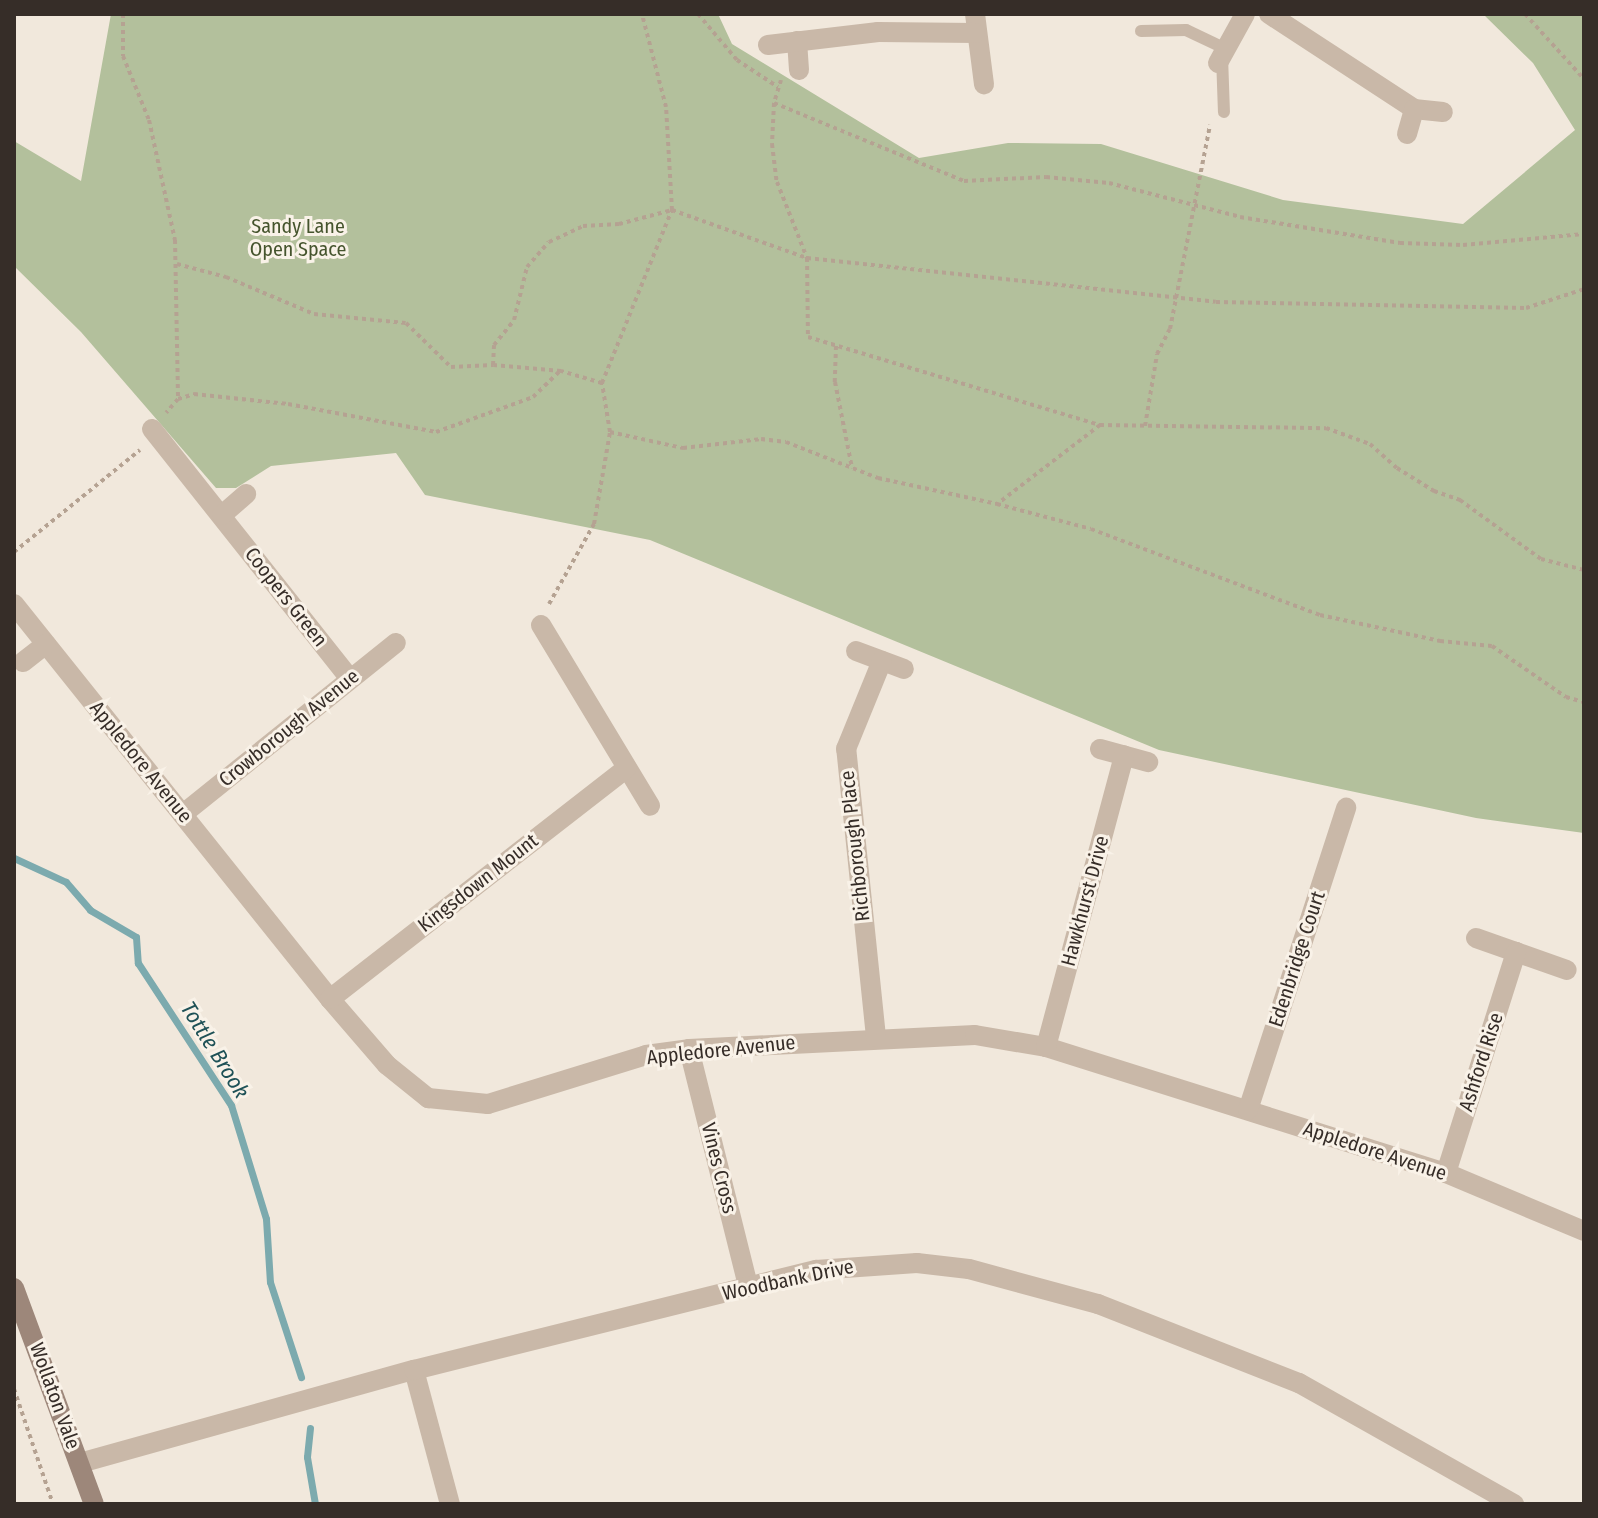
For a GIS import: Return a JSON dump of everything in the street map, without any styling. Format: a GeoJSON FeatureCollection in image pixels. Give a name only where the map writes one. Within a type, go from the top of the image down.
{"type":"FeatureCollection","features":[{"type":"Feature","properties":{"kind":"street"},"geometry":{"type":"LineString","coordinates":[[1222,56],[1245,14]]}},
{"type":"Feature","properties":{"kind":"street"},"geometry":{"type":"LineString","coordinates":[[1269,14],[1414,109],[1443,112]]}},
{"type":"Feature","properties":{"kind":"street"},"geometry":{"type":"LineString","coordinates":[[768,45],[975,24],[984,84]]}},
{"type":"Feature","properties":{"kind":"street"},"geometry":{"type":"LineString","coordinates":[[797,41],[799,70]]}},
{"type":"Feature","properties":{"kind":"street"},"geometry":{"type":"LineString","coordinates":[[1407,134],[1414,109]]}},
{"type":"Feature","properties":{"kind":"street","name":"Coopers Green"},"geometry":{"type":"LineString","coordinates":[[155,432],[350,679]]}},
{"type":"Feature","properties":{"kind":"street"},"geometry":{"type":"LineString","coordinates":[[222,515],[246,494]]}},
{"type":"Feature","properties":{"kind":"street","name":"Appledore Avenue"},"geometry":{"type":"LineString","coordinates":[[14,604],[330,999],[403,1080],[428,1098],[454,1104],[488,1104],[646,1055],[689,1049],[876,1037],[975,1035],[1046,1047],[1446,1173],[1584,1231]]}},
{"type":"Feature","properties":{"kind":"street"},"geometry":{"type":"LineString","coordinates":[[541,625],[650,806]]}},
{"type":"Feature","properties":{"kind":"street","name":"Crowborough Avenue"},"geometry":{"type":"LineString","coordinates":[[183,814],[396,643]]}},
{"type":"Feature","properties":{"kind":"street"},"geometry":{"type":"LineString","coordinates":[[23,662],[46,644]]}},
{"type":"Feature","properties":{"kind":"street"},"geometry":{"type":"LineString","coordinates":[[856,651],[904,669]]}},
{"type":"Feature","properties":{"kind":"street","name":"Richborough Place"},"geometry":{"type":"LineString","coordinates":[[876,1037],[846,749],[882,661]]}},
{"type":"Feature","properties":{"kind":"street"},"geometry":{"type":"LineString","coordinates":[[1100,749],[1148,762]]}},
{"type":"Feature","properties":{"kind":"street","name":"Hawkhurst Drive"},"geometry":{"type":"LineString","coordinates":[[1046,1047],[1124,755]]}},
{"type":"Feature","properties":{"kind":"street","name":"Kingsdown Mount"},"geometry":{"type":"LineString","coordinates":[[330,999],[627,768]]}},
{"type":"Feature","properties":{"kind":"street","name":"Edenbridge Court"},"geometry":{"type":"LineString","coordinates":[[1248,1110],[1346,808]]}},
{"type":"Feature","properties":{"kind":"street"},"geometry":{"type":"LineString","coordinates":[[1476,938],[1567,970]]}},
{"type":"Feature","properties":{"kind":"street","name":"Ashford Rise"},"geometry":{"type":"LineString","coordinates":[[1446,1173],[1516,952]]}},
{"type":"Feature","properties":{"kind":"street","name":"Vines Cross"},"geometry":{"type":"LineString","coordinates":[[689,1049],[748,1286]]}},
{"type":"Feature","properties":{"kind":"street","name":"Woodbank Drive"},"geometry":{"type":"LineString","coordinates":[[80,1463],[414,1370],[748,1286],[869,1263],[969,1269],[1030,1283],[1299,1383],[1514,1504]]}},
{"type":"Feature","properties":{"kind":"street","name":"Wollaton Vale"},"geometry":{"type":"LineString","coordinates":[[14,1288],[94,1504]]}},
{"type":"Feature","properties":{"kind":"street"},"geometry":{"type":"LineString","coordinates":[[414,1370],[450,1504]]}},
{"type":"Feature","properties":{"kind":"lane"},"geometry":{"type":"LineString","coordinates":[[1141,31],[1186,30],[1222,56],[1224,112]]}},
{"type":"Feature","properties":{"kind":"path"},"geometry":{"type":"LineString","coordinates":[[123,14],[123,56],[149,120],[177,264],[178,399]]}},
{"type":"Feature","properties":{"kind":"path"},"geometry":{"type":"LineString","coordinates":[[541,625],[560,578],[594,524],[610,432],[602,383],[672,210],[666,107],[642,14]]}},
{"type":"Feature","properties":{"kind":"path"},"geometry":{"type":"LineString","coordinates":[[698,14],[737,60],[778,87]]}},
{"type":"Feature","properties":{"kind":"path"},"geometry":{"type":"LineString","coordinates":[[1525,14],[1584,79]]}},
{"type":"Feature","properties":{"kind":"path"},"geometry":{"type":"LineString","coordinates":[[799,70],[784,74],[774,103],[777,182],[807,258],[808,337],[1100,425],[1326,428],[1370,444],[1397,468],[1434,491],[1460,500],[1541,559],[1584,570]]}},
{"type":"Feature","properties":{"kind":"path"},"geometry":{"type":"LineString","coordinates":[[774,103],[964,181],[1046,177],[1109,183],[1191,206],[1400,243],[1463,245],[1584,234]]}},
{"type":"Feature","properties":{"kind":"path"},"geometry":{"type":"LineString","coordinates":[[1145,426],[1200,167]]}},
{"type":"Feature","properties":{"kind":"path"},"geometry":{"type":"LineString","coordinates":[[493,365],[494,345],[514,320],[527,267],[549,242],[583,226],[619,224],[672,210],[807,258],[1216,302],[1526,308],[1584,289]]}},
{"type":"Feature","properties":{"kind":"path"},"geometry":{"type":"LineString","coordinates":[[177,264],[226,277],[314,314],[406,323],[451,367],[493,365],[561,371],[602,383]]}},
{"type":"Feature","properties":{"kind":"path"},"geometry":{"type":"LineString","coordinates":[[836,346],[844,447],[852,468]]}},
{"type":"Feature","properties":{"kind":"path"},"geometry":{"type":"LineString","coordinates":[[14,552],[155,432],[159,421],[178,399],[194,394],[288,404],[436,432],[533,397],[561,371]]}},
{"type":"Feature","properties":{"kind":"path"},"geometry":{"type":"LineString","coordinates":[[997,504],[1100,425]]}},
{"type":"Feature","properties":{"kind":"path"},"geometry":{"type":"LineString","coordinates":[[610,432],[683,448],[761,439],[786,442],[852,468],[1091,529],[1320,615],[1440,641],[1492,646],[1566,697],[1584,702]]}},
{"type":"Feature","properties":{"kind":"path"},"geometry":{"type":"LineString","coordinates":[[14,1389],[53,1504]]}},
{"type":"Feature","properties":{"kind":"green space","name":"Sandy Lane Open Space"},"geometry":{"type":"Polygon","coordinates":[[[111,14],[718,14],[732,44],[919,158],[1008,143],[1101,144],[1283,200],[1463,224],[1575,130],[1533,63],[1483,14],[1584,14],[1584,833],[1476,818],[1159,750],[650,540],[425,495],[396,453],[271,466],[236,488],[216,488],[81,332],[14,266],[14,141],[81,181],[111,14]]]}},
{"type":"Feature","properties":{"kind":"waterway","name":"Tottle Brook"},"geometry":{"type":"LineString","coordinates":[[14,858],[66,882],[90,910],[136,937],[138,963],[231,1105],[266,1219],[270,1282],[301,1377]]}},
{"type":"Feature","properties":{"kind":"waterway","name":"Tottle Brook"},"geometry":{"type":"LineString","coordinates":[[310,1428],[307,1457],[315,1504]]}}]}
